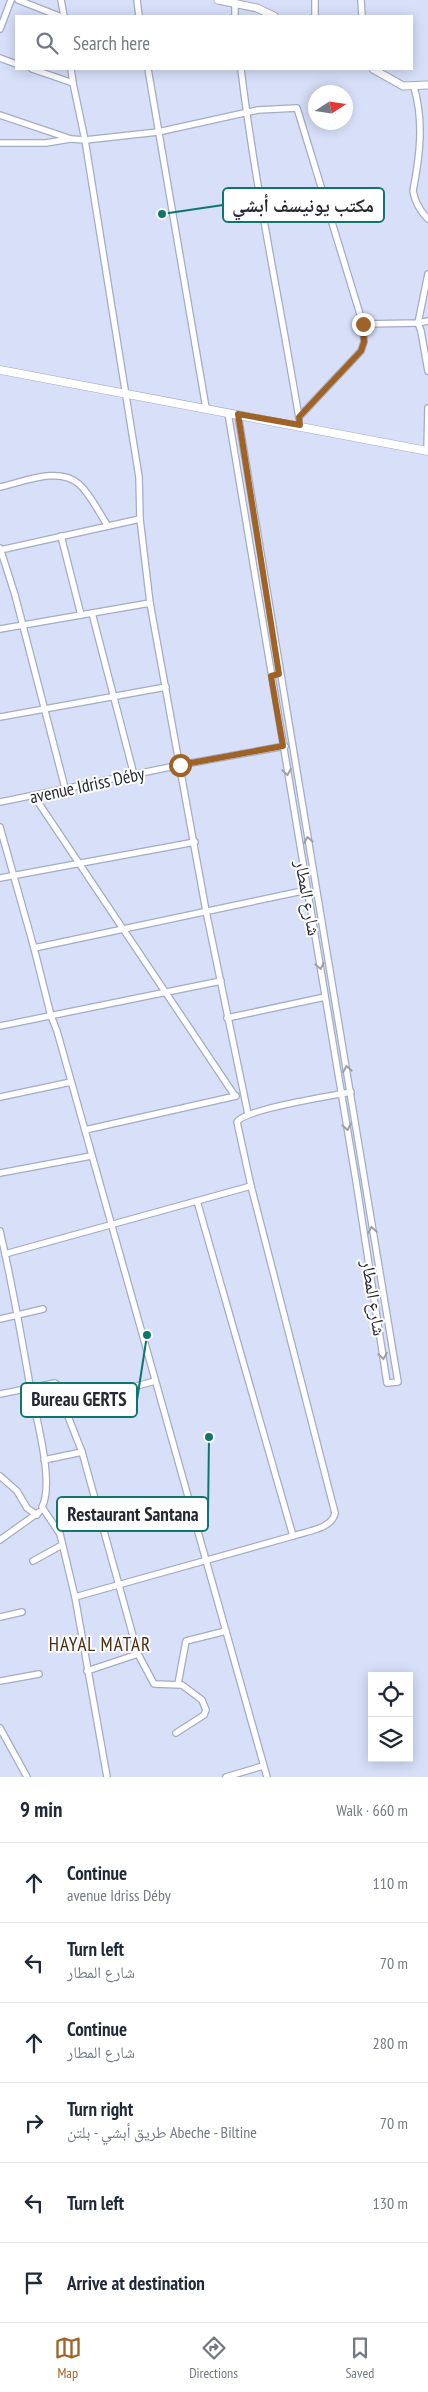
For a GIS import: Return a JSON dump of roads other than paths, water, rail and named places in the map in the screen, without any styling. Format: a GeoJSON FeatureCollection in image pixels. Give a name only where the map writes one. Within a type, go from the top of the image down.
{"type":"FeatureCollection","features":[{"type":"Feature","properties":{"kind":"main road"},"geometry":{"type":"LineString","coordinates":[[0,370],[300,425],[427,451]]}},
{"type":"Feature","properties":{"kind":"street"},"geometry":{"type":"LineString","coordinates":[[0,29],[10,0]]}},
{"type":"Feature","properties":{"kind":"street"},"geometry":{"type":"LineString","coordinates":[[18,0],[56,15]]}},
{"type":"Feature","properties":{"kind":"street"},"geometry":{"type":"LineString","coordinates":[[62,0],[64,15]]}},
{"type":"Feature","properties":{"kind":"street"},"geometry":{"type":"LineString","coordinates":[[137,0],[139,15]]}},
{"type":"Feature","properties":{"kind":"street"},"geometry":{"type":"LineString","coordinates":[[218,0],[257,8],[272,15]]}},
{"type":"Feature","properties":{"kind":"street"},"geometry":{"type":"LineString","coordinates":[[315,0],[315,15]]}},
{"type":"Feature","properties":{"kind":"street"},"geometry":{"type":"LineString","coordinates":[[361,0],[362,15]]}},
{"type":"Feature","properties":{"kind":"street"},"geometry":{"type":"LineString","coordinates":[[234,2],[235,15]]}},
{"type":"Feature","properties":{"kind":"street"},"geometry":{"type":"LineString","coordinates":[[0,58],[15,64]]}},
{"type":"Feature","properties":{"kind":"street"},"geometry":{"type":"LineString","coordinates":[[35,70],[73,83]]}},
{"type":"Feature","properties":{"kind":"street"},"geometry":{"type":"LineString","coordinates":[[71,70],[85,140],[139,477],[140,519],[150,603],[195,842],[206,911],[248,1114]]}},
{"type":"Feature","properties":{"kind":"street"},"geometry":{"type":"LineString","coordinates":[[148,70],[206,408]]}},
{"type":"Feature","properties":{"kind":"street"},"geometry":{"type":"LineString","coordinates":[[241,70],[246,112],[300,425]]}},
{"type":"Feature","properties":{"kind":"street"},"geometry":{"type":"LineString","coordinates":[[375,70],[403,86],[428,85]]}},
{"type":"Feature","properties":{"kind":"street"},"geometry":{"type":"LineString","coordinates":[[414,87],[420,108],[421,130],[413,190],[422,212],[428,219]]}},
{"type":"Feature","properties":{"kind":"street"},"geometry":{"type":"LineString","coordinates":[[0,143],[46,143],[71,139],[85,140],[158,132],[246,112],[298,109],[349,285],[363,324],[364,342],[361,351],[299,417]]}},
{"type":"Feature","properties":{"kind":"street"},"geometry":{"type":"LineString","coordinates":[[0,115],[71,139]]}},
{"type":"Feature","properties":{"kind":"street"},"geometry":{"type":"LineString","coordinates":[[428,274],[418,324],[428,371]]}},
{"type":"Feature","properties":{"kind":"street"},"geometry":{"type":"LineString","coordinates":[[363,324],[418,324],[428,321]]}},
{"type":"Feature","properties":{"kind":"street"},"geometry":{"type":"LineString","coordinates":[[427,451],[428,408]]}},
{"type":"Feature","properties":{"kind":"street","name":"شارع المطار"},"geometry":{"type":"LineString","coordinates":[[228,413],[387,1384],[398,1382],[351,1092],[279,674],[238,414]]}},
{"type":"Feature","properties":{"kind":"street"},"geometry":{"type":"LineString","coordinates":[[0,487],[57,475],[68,477],[80,484],[108,526]]}},
{"type":"Feature","properties":{"kind":"street"},"geometry":{"type":"LineString","coordinates":[[64,788],[23,625],[0,549],[140,519]]}},
{"type":"Feature","properties":{"kind":"street"},"geometry":{"type":"LineString","coordinates":[[61,536],[81,615]]}},
{"type":"Feature","properties":{"kind":"street"},"geometry":{"type":"LineString","coordinates":[[253,563],[262,561]]}},
{"type":"Feature","properties":{"kind":"street"},"geometry":{"type":"LineString","coordinates":[[0,629],[150,603]]}},
{"type":"Feature","properties":{"kind":"street"},"geometry":{"type":"LineString","coordinates":[[92,613],[134,775]]}},
{"type":"Feature","properties":{"kind":"street"},"geometry":{"type":"LineString","coordinates":[[271,676],[279,674]]}},
{"type":"Feature","properties":{"kind":"street"},"geometry":{"type":"LineString","coordinates":[[0,717],[166,687]]}},
{"type":"Feature","properties":{"kind":"street","name":"avenue Idriss Déby"},"geometry":{"type":"LineString","coordinates":[[0,802],[180,765],[283,746],[292,747]]}},
{"type":"Feature","properties":{"kind":"street"},"geometry":{"type":"LineString","coordinates":[[34,796],[235,1096]]}},
{"type":"Feature","properties":{"kind":"street"},"geometry":{"type":"LineString","coordinates":[[0,827],[51,1016],[57,1031],[110,1225],[267,1777]]}},
{"type":"Feature","properties":{"kind":"street"},"geometry":{"type":"LineString","coordinates":[[0,878],[195,842]]}},
{"type":"Feature","properties":{"kind":"street"},"geometry":{"type":"LineString","coordinates":[[34,948],[307,890]]}},
{"type":"Feature","properties":{"kind":"street"},"geometry":{"type":"LineString","coordinates":[[0,1026],[220,981]]}},
{"type":"Feature","properties":{"kind":"street"},"geometry":{"type":"LineString","coordinates":[[227,1018],[325,997]]}},
{"type":"Feature","properties":{"kind":"street"},"geometry":{"type":"LineString","coordinates":[[0,1097],[71,1082]]}},
{"type":"Feature","properties":{"kind":"street"},"geometry":{"type":"LineString","coordinates":[[75,1597],[293,1536],[327,1525],[332,1521],[336,1513],[237,1129],[239,1118],[248,1114],[351,1092]]}},
{"type":"Feature","properties":{"kind":"street"},"geometry":{"type":"LineString","coordinates":[[85,1130],[244,1094]]}},
{"type":"Feature","properties":{"kind":"street"},"geometry":{"type":"LineString","coordinates":[[0,1173],[91,1156]]}},
{"type":"Feature","properties":{"kind":"street"},"geometry":{"type":"LineString","coordinates":[[5,1254],[251,1186]]}},
{"type":"Feature","properties":{"kind":"street"},"geometry":{"type":"LineString","coordinates":[[198,1201],[293,1536]]}},
{"type":"Feature","properties":{"kind":"street"},"geometry":{"type":"LineString","coordinates":[[0,1231],[18,1315],[44,1460],[45,1500],[37,1515],[0,1540]]}},
{"type":"Feature","properties":{"kind":"street"},"geometry":{"type":"LineString","coordinates":[[0,1319],[43,1309]]}},
{"type":"Feature","properties":{"kind":"street"},"geometry":{"type":"LineString","coordinates":[[64,1406],[155,1381]]}},
{"type":"Feature","properties":{"kind":"street"},"geometry":{"type":"LineString","coordinates":[[0,1394],[54,1383],[59,1386],[64,1406],[82,1452],[120,1583],[138,1654],[154,1684],[178,1684],[202,1700],[206,1710],[204,1715],[176,1733]]}},
{"type":"Feature","properties":{"kind":"street"},"geometry":{"type":"LineString","coordinates":[[44,1460],[82,1452]]}},
{"type":"Feature","properties":{"kind":"street"},"geometry":{"type":"LineString","coordinates":[[0,1476],[17,1491],[27,1508],[37,1515]]}},
{"type":"Feature","properties":{"kind":"street"},"geometry":{"type":"LineString","coordinates":[[42,1507],[60,1534],[75,1597],[107,1777]]}},
{"type":"Feature","properties":{"kind":"street"},"geometry":{"type":"LineString","coordinates":[[33,1561],[62,1545]]}},
{"type":"Feature","properties":{"kind":"street"},"geometry":{"type":"LineString","coordinates":[[0,1617],[22,1612]]}},
{"type":"Feature","properties":{"kind":"street"},"geometry":{"type":"LineString","coordinates":[[178,1684],[186,1641],[226,1630]]}},
{"type":"Feature","properties":{"kind":"street"},"geometry":{"type":"LineString","coordinates":[[87,1671],[138,1654]]}},
{"type":"Feature","properties":{"kind":"street"},"geometry":{"type":"LineString","coordinates":[[0,1681],[39,1674]]}},
{"type":"Feature","properties":{"kind":"street"},"geometry":{"type":"LineString","coordinates":[[0,1728],[27,1777]]}},
{"type":"Feature","properties":{"kind":"street"},"geometry":{"type":"LineString","coordinates":[[226,1777],[263,1766]]}},
{"type":"Feature","properties":{"kind":"place","name":"مكتب يونيسف أبشي"},"geometry":{"type":"Point","coordinates":[162,214]}},
{"type":"Feature","properties":{"kind":"place","name":"Bureau GERTS"},"geometry":{"type":"Point","coordinates":[147,1335]}},
{"type":"Feature","properties":{"kind":"place","name":"Restaurant Santana"},"geometry":{"type":"Point","coordinates":[209,1437]}},
{"type":"Feature","properties":{"kind":"district","name":"HAYAL MATAR"},"geometry":{"type":"Point","coordinates":[100,1644]}}]}
